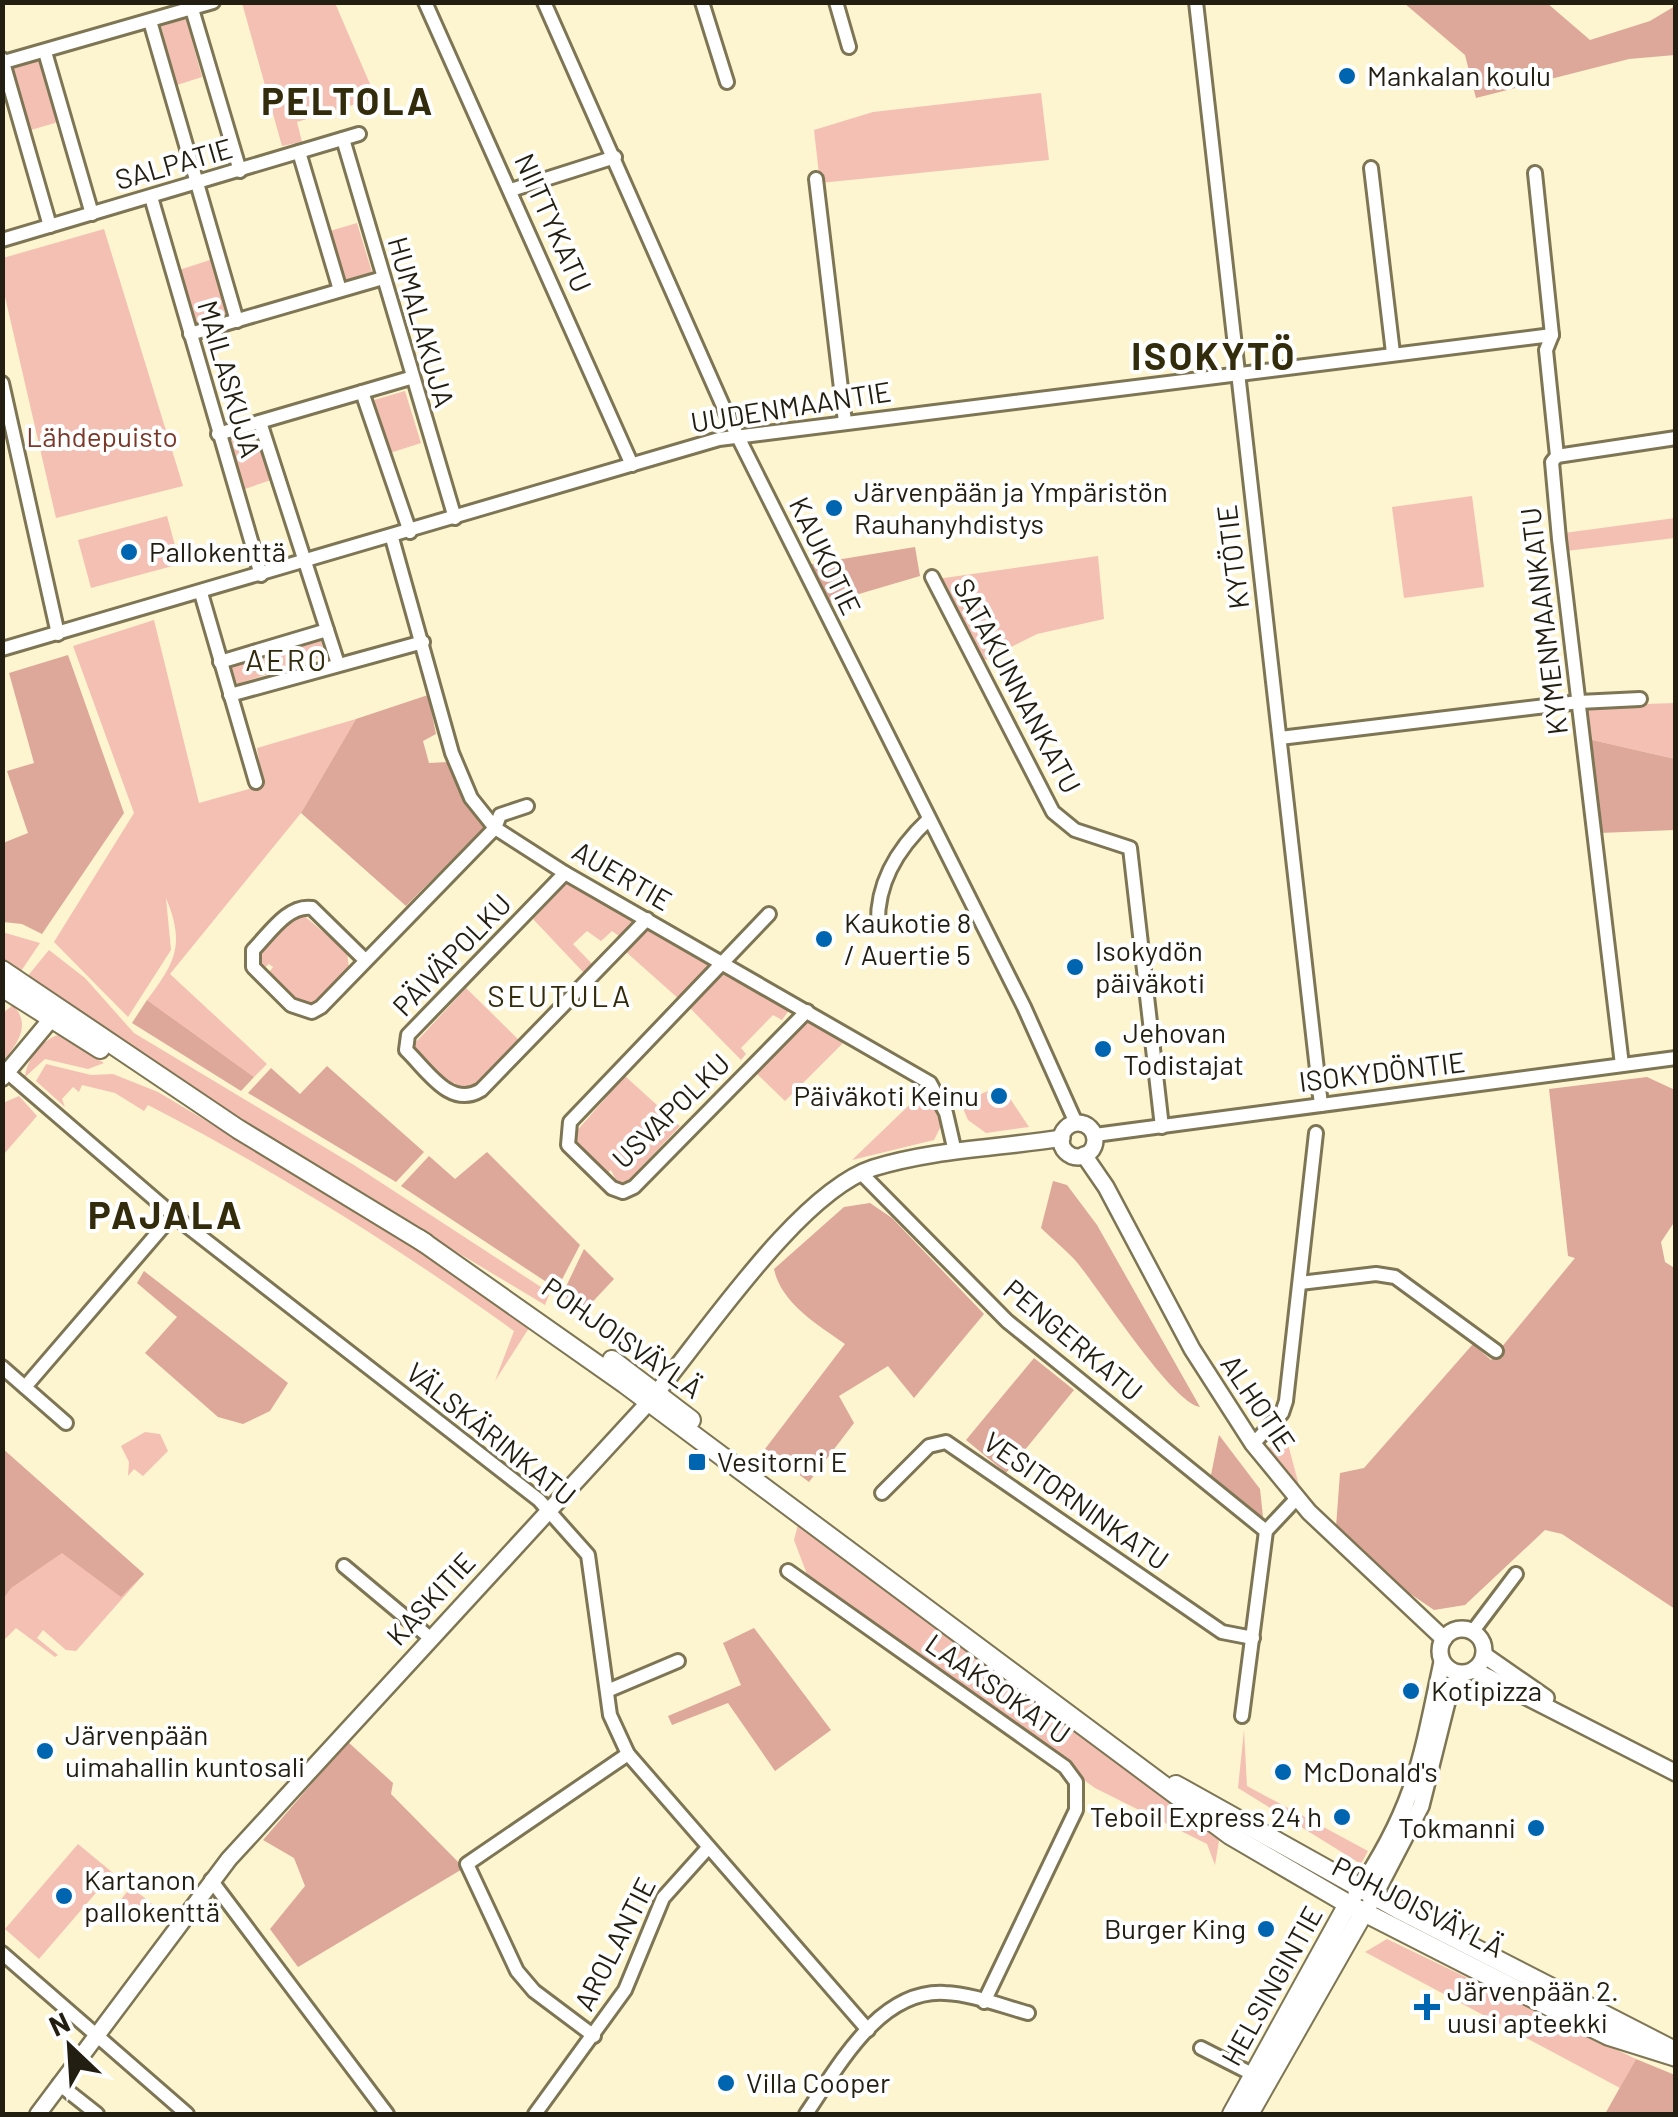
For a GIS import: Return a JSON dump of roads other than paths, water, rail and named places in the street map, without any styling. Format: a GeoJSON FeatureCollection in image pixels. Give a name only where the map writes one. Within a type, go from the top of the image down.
{"type":"FeatureCollection","features":[{"type":"Feature","properties":{"kind":"main road","name":"POHJOISVÄYLÄ"},"geometry":{"type":"LineString","coordinates":[[2,970],[50,1010]]}},
{"type":"Feature","properties":{"kind":"main road","name":"POHJOISVÄYLÄ"},"geometry":{"type":"LineString","coordinates":[[2,987],[50,1010],[419,1239],[652,1398],[781,1500],[1153,1774],[1362,1900],[1676,2054]]}},
{"type":"Feature","properties":{"kind":"main road","name":"HELSINGINTIE"},"geometry":{"type":"LineString","coordinates":[[1232,2114],[1265,2082],[1304,2018],[1362,1900]]}},
{"type":"Feature","properties":{"kind":"main road","name":"HELSINGINTIE"},"geometry":{"type":"LineString","coordinates":[[1249,2114],[1362,1900]]}},
{"type":"Feature","properties":{"kind":"street"},"geometry":{"type":"LineString","coordinates":[[50,226],[3,60],[44,52],[212,2]]}},
{"type":"Feature","properties":{"kind":"street","name":"NIITTYKATU"},"geometry":{"type":"LineString","coordinates":[[426,2],[632,465]]}},
{"type":"Feature","properties":{"kind":"street","name":"KAUKOTIE"},"geometry":{"type":"LineString","coordinates":[[544,2],[738,436],[1024,1007],[1076,1123]]}},
{"type":"Feature","properties":{"kind":"street"},"geometry":{"type":"LineString","coordinates":[[702,2],[727,82]]}},
{"type":"Feature","properties":{"kind":"street"},"geometry":{"type":"LineString","coordinates":[[836,2],[849,46]]}},
{"type":"Feature","properties":{"kind":"street","name":"KYTÖTIE"},"geometry":{"type":"LineString","coordinates":[[1196,2],[1321,1105]]}},
{"type":"Feature","properties":{"kind":"street"},"geometry":{"type":"LineString","coordinates":[[192,9],[240,170]]}},
{"type":"Feature","properties":{"kind":"street"},"geometry":{"type":"LineString","coordinates":[[150,22],[237,321]]}},
{"type":"Feature","properties":{"kind":"street"},"geometry":{"type":"LineString","coordinates":[[44,52],[92,214]]}},
{"type":"Feature","properties":{"kind":"street","name":"SALPATIE"},"geometry":{"type":"LineString","coordinates":[[2,240],[358,134]]}},
{"type":"Feature","properties":{"kind":"street","name":"HUMALAKUJA"},"geometry":{"type":"LineString","coordinates":[[342,139],[454,518]]}},
{"type":"Feature","properties":{"kind":"street"},"geometry":{"type":"LineString","coordinates":[[299,152],[340,290]]}},
{"type":"Feature","properties":{"kind":"street"},"geometry":{"type":"LineString","coordinates":[[511,190],[614,157]]}},
{"type":"Feature","properties":{"kind":"street"},"geometry":{"type":"LineString","coordinates":[[1371,168],[1393,353]]}},
{"type":"Feature","properties":{"kind":"street","name":"KYMENMAANKATU"},"geometry":{"type":"LineString","coordinates":[[1535,173],[1552,336],[1546,350],[1557,456],[1552,462],[1622,1065]]}},
{"type":"Feature","properties":{"kind":"street"},"geometry":{"type":"LineString","coordinates":[[816,179],[845,422]]}},
{"type":"Feature","properties":{"kind":"street","name":"MAILASKUJA"},"geometry":{"type":"LineString","coordinates":[[151,197],[260,575]]}},
{"type":"Feature","properties":{"kind":"street"},"geometry":{"type":"LineString","coordinates":[[190,334],[383,278]]}},
{"type":"Feature","properties":{"kind":"street","name":"UUDENMAANTIE"},"geometry":{"type":"LineString","coordinates":[[2,649],[738,436],[1552,336]]}},
{"type":"Feature","properties":{"kind":"street"},"geometry":{"type":"LineString","coordinates":[[218,434],[410,378]]}},
{"type":"Feature","properties":{"kind":"street"},"geometry":{"type":"LineString","coordinates":[[2,383],[58,634]]}},
{"type":"Feature","properties":{"kind":"street"},"geometry":{"type":"LineString","coordinates":[[362,392],[410,532]]}},
{"type":"Feature","properties":{"kind":"street"},"geometry":{"type":"LineString","coordinates":[[260,422],[338,664]]}},
{"type":"Feature","properties":{"kind":"street"},"geometry":{"type":"LineString","coordinates":[[1557,456],[1676,438]]}},
{"type":"Feature","properties":{"kind":"street","name":"AUERTIE"},"geometry":{"type":"LineString","coordinates":[[392,538],[452,754],[471,798],[496,828],[564,874],[930,1083],[946,1114],[955,1152]]}},
{"type":"Feature","properties":{"kind":"street","name":"SATAKUNNANKATU"},"geometry":{"type":"LineString","coordinates":[[932,577],[1054,812],[1085,834],[1130,848],[1162,1127]]}},
{"type":"Feature","properties":{"kind":"street"},"geometry":{"type":"LineString","coordinates":[[201,593],[256,782]]}},
{"type":"Feature","properties":{"kind":"street"},"geometry":{"type":"LineString","coordinates":[[220,662],[327,630]]}},
{"type":"Feature","properties":{"kind":"street"},"geometry":{"type":"LineString","coordinates":[[230,695],[422,642]]}},
{"type":"Feature","properties":{"kind":"street"},"geometry":{"type":"LineString","coordinates":[[1280,738],[1578,702],[1640,699]]}},
{"type":"Feature","properties":{"kind":"street"},"geometry":{"type":"LineString","coordinates":[[365,960],[312,908],[303,906],[292,911],[254,950],[252,958],[253,967],[291,1005],[312,1012],[365,960],[496,828],[500,815],[527,806]]}},
{"type":"Feature","properties":{"kind":"street"},"geometry":{"type":"LineString","coordinates":[[878,924],[886,874],[908,839],[929,819]]}},
{"type":"Feature","properties":{"kind":"street","name":"PÄIVÄPOLKU"},"geometry":{"type":"LineString","coordinates":[[564,874],[408,1034],[406,1050],[452,1095],[470,1097],[481,1090],[646,920]]}},
{"type":"Feature","properties":{"kind":"street"},"geometry":{"type":"LineString","coordinates":[[722,965],[769,914]]}},
{"type":"Feature","properties":{"kind":"street","name":"USVAPOLKU"},"geometry":{"type":"LineString","coordinates":[[722,965],[570,1122],[568,1145],[612,1188],[623,1192],[634,1187],[807,1011]]}},
{"type":"Feature","properties":{"kind":"street"},"geometry":{"type":"LineString","coordinates":[[5,1075],[50,1010]]}},
{"type":"Feature","properties":{"kind":"street","name":"ISOKYDÖNTIE"},"geometry":{"type":"LineString","coordinates":[[1094,1135],[1676,1058]]}},
{"type":"Feature","properties":{"kind":"street","name":"VÄLSKÄRINKATU"},"geometry":{"type":"LineString","coordinates":[[5,1075],[173,1215],[549,1510],[584,1548],[590,1562],[610,1715],[628,1754],[706,1849],[868,2030]]}},
{"type":"Feature","properties":{"kind":"street"},"geometry":{"type":"LineString","coordinates":[[1076,1123],[1086,1125],[1094,1135],[1093,1147],[1084,1155],[1069,1153],[1062,1138],[1067,1128],[1076,1123]]}},
{"type":"Feature","properties":{"kind":"street"},"geometry":{"type":"LineString","coordinates":[[1252,1444],[1282,1413],[1316,1133]]}},
{"type":"Feature","properties":{"kind":"street"},"geometry":{"type":"LineString","coordinates":[[955,1152],[1062,1138]]}},
{"type":"Feature","properties":{"kind":"street","name":"KASKITIE"},"geometry":{"type":"LineString","coordinates":[[38,2114],[211,1880],[652,1398],[710,1322],[781,1241],[828,1196],[862,1174],[955,1152]]}},
{"type":"Feature","properties":{"kind":"street","name":"ALHOTIE"},"geometry":{"type":"LineString","coordinates":[[1084,1155],[1106,1187],[1192,1349],[1252,1444],[1296,1498],[1444,1638]]}},
{"type":"Feature","properties":{"kind":"street","name":"PENGERKATU"},"geometry":{"type":"LineString","coordinates":[[862,1174],[1006,1321],[1266,1531]]}},
{"type":"Feature","properties":{"kind":"street"},"geometry":{"type":"LineString","coordinates":[[25,1387],[173,1215]]}},
{"type":"Feature","properties":{"kind":"street"},"geometry":{"type":"LineString","coordinates":[[1300,1283],[1376,1274],[1395,1276],[1496,1351]]}},
{"type":"Feature","properties":{"kind":"street"},"geometry":{"type":"LineString","coordinates":[[2,1367],[66,1423]]}},
{"type":"Feature","properties":{"kind":"street","name":"VESITORNINKATU"},"geometry":{"type":"LineString","coordinates":[[882,1493],[929,1446],[946,1442],[1222,1632],[1252,1638]]}},
{"type":"Feature","properties":{"kind":"street"},"geometry":{"type":"LineString","coordinates":[[1242,1716],[1266,1531],[1296,1498]]}},
{"type":"Feature","properties":{"kind":"street"},"geometry":{"type":"LineString","coordinates":[[344,1566],[429,1638]]}},
{"type":"Feature","properties":{"kind":"street","name":"LAAKSOKATU"},"geometry":{"type":"LineString","coordinates":[[788,1572],[1065,1768],[1076,1782],[1076,1810],[984,2002]]}},
{"type":"Feature","properties":{"kind":"street"},"geometry":{"type":"LineString","coordinates":[[1473,1632],[1516,1574]]}},
{"type":"Feature","properties":{"kind":"street"},"geometry":{"type":"LineString","coordinates":[[1633,1755],[1484,1656],[1482,1642],[1473,1632],[1457,1629],[1444,1638],[1442,1662],[1633,1755],[1676,1773]]}},
{"type":"Feature","properties":{"kind":"street"},"geometry":{"type":"LineString","coordinates":[[1468,1672],[1484,1656]]}},
{"type":"Feature","properties":{"kind":"street"},"geometry":{"type":"LineString","coordinates":[[606,1691],[678,1660]]}},
{"type":"Feature","properties":{"kind":"street","name":"HELSINGINTIE"},"geometry":{"type":"LineString","coordinates":[[1362,1900],[1411,1798],[1428,1744],[1442,1662]]}},
{"type":"Feature","properties":{"kind":"street","name":"HELSINGINTIE"},"geometry":{"type":"LineString","coordinates":[[1362,1900],[1421,1806],[1451,1686],[1468,1672]]}},
{"type":"Feature","properties":{"kind":"street"},"geometry":{"type":"LineString","coordinates":[[594,2036],[534,1991],[517,1971],[467,1864],[628,1754]]}},
{"type":"Feature","properties":{"kind":"street","name":"AROLANTIE"},"geometry":{"type":"LineString","coordinates":[[535,2114],[626,1990],[663,1898],[706,1849]]}},
{"type":"Feature","properties":{"kind":"street"},"geometry":{"type":"LineString","coordinates":[[211,1880],[387,2114]]}},
{"type":"Feature","properties":{"kind":"street"},"geometry":{"type":"LineString","coordinates":[[2,1953],[187,2114]]}},
{"type":"Feature","properties":{"kind":"street"},"geometry":{"type":"LineString","coordinates":[[806,2114],[868,2030],[915,1995],[947,1992],[1028,2013]]}},
{"type":"Feature","properties":{"kind":"street"},"geometry":{"type":"LineString","coordinates":[[1201,2048],[1265,2082]]}},
{"type":"Feature","properties":{"kind":"street"},"geometry":{"type":"LineString","coordinates":[[60,2084],[97,2114]]}},
{"type":"Feature","properties":{"kind":"place","name":"Mankalan koulu"},"geometry":{"type":"Point","coordinates":[1347,76]}},
{"type":"Feature","properties":{"kind":"place","name":"Järvenpään ja Ympäristön Rauhanyhdistys"},"geometry":{"type":"Point","coordinates":[834,508]}},
{"type":"Feature","properties":{"kind":"place","name":"Pallokenttä"},"geometry":{"type":"Point","coordinates":[129,552]}},
{"type":"Feature","properties":{"kind":"place","name":"Kaukotie 8 / Auertie 5"},"geometry":{"type":"Point","coordinates":[824,939]}},
{"type":"Feature","properties":{"kind":"place","name":"Isokydön päiväkoti"},"geometry":{"type":"Point","coordinates":[1075,967]}},
{"type":"Feature","properties":{"kind":"place","name":"Jehovan Todistajat"},"geometry":{"type":"Point","coordinates":[1103,1049]}},
{"type":"Feature","properties":{"kind":"place","name":"Päiväkoti Keinu"},"geometry":{"type":"Point","coordinates":[999,1096]}},
{"type":"Feature","properties":{"kind":"place","name":"Vesitorni E"},"geometry":{"type":"Point","coordinates":[697,1462]}},
{"type":"Feature","properties":{"kind":"place","name":"Kotipizza"},"geometry":{"type":"Point","coordinates":[1411,1691]}},
{"type":"Feature","properties":{"kind":"place","name":"Järvenpään uimahallin kuntosali"},"geometry":{"type":"Point","coordinates":[45,1751]}},
{"type":"Feature","properties":{"kind":"place","name":"McDonald's"},"geometry":{"type":"Point","coordinates":[1283,1772]}},
{"type":"Feature","properties":{"kind":"place","name":"Teboil Express 24 h"},"geometry":{"type":"Point","coordinates":[1342,1817]}},
{"type":"Feature","properties":{"kind":"place","name":"Tokmanni"},"geometry":{"type":"Point","coordinates":[1536,1828]}},
{"type":"Feature","properties":{"kind":"place","name":"Kartanon pallokenttä"},"geometry":{"type":"Point","coordinates":[64,1896]}},
{"type":"Feature","properties":{"kind":"place","name":"Burger King"},"geometry":{"type":"Point","coordinates":[1266,1929]}},
{"type":"Feature","properties":{"kind":"place","name":"Järvenpään 2. uusi apteekki"},"geometry":{"type":"Point","coordinates":[1427,2007]}},
{"type":"Feature","properties":{"kind":"place","name":"Villa Cooper"},"geometry":{"type":"Point","coordinates":[726,2083]}},
{"type":"Feature","properties":{"kind":"district","name":"PELTOLA"},"geometry":{"type":"Point","coordinates":[348,102]}},
{"type":"Feature","properties":{"kind":"district","name":"ISOKYTÖ"},"geometry":{"type":"Point","coordinates":[1214,357]}},
{"type":"Feature","properties":{"kind":"district","name":"AERO"},"geometry":{"type":"Point","coordinates":[287,661]}},
{"type":"Feature","properties":{"kind":"district","name":"SEUTULA"},"geometry":{"type":"Point","coordinates":[560,997]}},
{"type":"Feature","properties":{"kind":"district","name":"PAJALA"},"geometry":{"type":"Point","coordinates":[166,1216]}},
{"type":"Feature","properties":{"kind":"park label","name":"Lähdepuisto"},"geometry":{"type":"Point","coordinates":[102,437]}}]}
